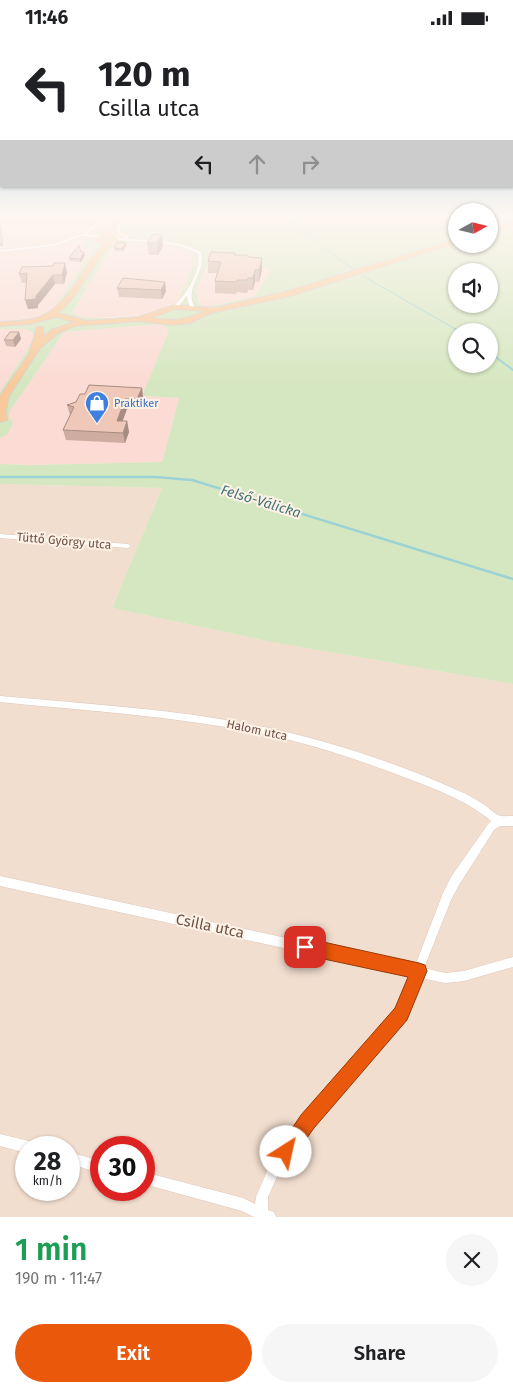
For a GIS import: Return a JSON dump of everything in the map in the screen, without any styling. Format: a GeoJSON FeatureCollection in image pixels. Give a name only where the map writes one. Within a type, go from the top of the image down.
{"type":"FeatureCollection","features":[{"type":"Feature","properties":{"kind":"main road"},"geometry":{"type":"LineString","coordinates":[[0,430],[4,425],[1,419],[3,398],[36,347],[41,333],[36,323],[55,313],[68,299],[85,273]]}},
{"type":"Feature","properties":{"kind":"main road"},"geometry":{"type":"LineString","coordinates":[[161,317],[166,309],[176,307],[195,311],[219,309],[296,291],[353,273]]}},
{"type":"Feature","properties":{"kind":"main road"},"geometry":{"type":"LineString","coordinates":[[36,347],[65,323],[68,299]]}},
{"type":"Feature","properties":{"kind":"main road"},"geometry":{"type":"LineString","coordinates":[[0,324],[16,324],[44,318],[65,323],[161,317],[172,323],[190,321],[195,311]]}},
{"type":"Feature","properties":{"kind":"main road"},"geometry":{"type":"LineString","coordinates":[[16,324],[48,331],[65,323]]}},
{"type":"Feature","properties":{"kind":"street"},"geometry":{"type":"LineString","coordinates":[[176,307],[182,303],[189,291],[196,273]]}},
{"type":"Feature","properties":{"kind":"street"},"geometry":{"type":"LineString","coordinates":[[189,291],[190,303],[195,311]]}},
{"type":"Feature","properties":{"kind":"street","name":"Tüttő György utca"},"geometry":{"type":"LineString","coordinates":[[0,536],[128,546]]}},
{"type":"Feature","properties":{"kind":"street","name":"Halom utca"},"geometry":{"type":"LineString","coordinates":[[0,699],[187,718],[241,726],[281,735],[346,752],[439,787],[473,802],[498,821]]}},
{"type":"Feature","properties":{"kind":"street"},"geometry":{"type":"LineString","coordinates":[[265,1215],[262,1197],[274,1168],[308,1121],[401,1014],[455,881],[491,827],[498,821],[513,821]]}},
{"type":"Feature","properties":{"kind":"street","name":"Csilla utca"},"geometry":{"type":"LineString","coordinates":[[0,881],[445,978],[464,976],[513,962]]}},
{"type":"Feature","properties":{"kind":"street"},"geometry":{"type":"LineString","coordinates":[[0,1140],[15,1144]]}},
{"type":"Feature","properties":{"kind":"street"},"geometry":{"type":"LineString","coordinates":[[155,1181],[243,1205],[265,1215]]}},
{"type":"Feature","properties":{"kind":"shaded area"},"geometry":{"type":"Polygon","coordinates":[[[0,273],[78,273],[52,311],[30,321],[0,321],[0,273]]]}},
{"type":"Feature","properties":{"kind":"shaded area"},"geometry":{"type":"Polygon","coordinates":[[[96,273],[190,273],[177,304],[153,314],[87,319],[75,316],[72,313],[96,273]]]}},
{"type":"Feature","properties":{"kind":"shaded area"},"geometry":{"type":"Polygon","coordinates":[[[204,273],[268,273],[254,297],[205,307],[199,304],[196,291],[204,273]]]}},
{"type":"Feature","properties":{"kind":"shaded area"},"geometry":{"type":"Polygon","coordinates":[[[160,324],[166,327],[168,333],[143,396],[179,398],[162,462],[0,464],[0,438],[7,435],[10,411],[64,332],[160,324]]]}},
{"type":"Feature","properties":{"kind":"shaded area"},"geometry":{"type":"Polygon","coordinates":[[[0,329],[27,329],[36,336],[0,392],[0,329]]]}},
{"type":"Feature","properties":{"kind":"shaded area"},"geometry":{"type":"Polygon","coordinates":[[[0,484],[162,488],[112,608],[272,642],[513,684],[513,1217],[0,1217],[0,484]]]}},
{"type":"Feature","properties":{"kind":"green space"},"geometry":{"type":"Polygon","coordinates":[[[77,273],[96,273],[72,313],[77,316],[110,318],[154,313],[177,304],[190,273],[204,273],[196,291],[199,304],[205,307],[254,297],[268,273],[448,273],[448,313],[498,313],[498,273],[513,273],[513,684],[272,642],[112,608],[162,488],[0,484],[0,464],[162,462],[179,398],[142,396],[168,333],[166,327],[160,324],[64,332],[10,411],[9,417],[13,423],[7,435],[0,438],[0,392],[36,336],[27,329],[0,329],[0,321],[30,321],[52,311],[77,273]]]}},
{"type":"Feature","properties":{"kind":"building"},"geometry":{"type":"Polygon","coordinates":[[[27,273],[62,273],[62,275],[53,275],[36,296],[36,299],[25,300],[27,273]]]}},
{"type":"Feature","properties":{"kind":"building"},"geometry":{"type":"Polygon","coordinates":[[[217,273],[254,273],[253,278],[248,278],[247,280],[237,280],[236,282],[215,281],[217,273]]]}},
{"type":"Feature","properties":{"kind":"building"},"geometry":{"type":"Polygon","coordinates":[[[123,278],[165,282],[161,290],[117,288],[123,278]]]}},
{"type":"Feature","properties":{"kind":"building"},"geometry":{"type":"Polygon","coordinates":[[[10,332],[19,332],[13,340],[4,340],[10,332]]]}},
{"type":"Feature","properties":{"kind":"building","name":"Praktiker"},"geometry":{"type":"Polygon","coordinates":[[[89,385],[142,388],[137,399],[125,399],[117,421],[127,421],[123,433],[63,430],[74,407],[67,405],[76,402],[80,394],[85,394],[89,385]]]}},
{"type":"Feature","properties":{"kind":"waterway"},"geometry":{"type":"LineString","coordinates":[[363,276],[448,325]]}},
{"type":"Feature","properties":{"kind":"waterway"},"geometry":{"type":"LineString","coordinates":[[498,359],[513,370]]}},
{"type":"Feature","properties":{"kind":"waterway","name":"Felső-Válicka"},"geometry":{"type":"LineString","coordinates":[[0,477],[155,477],[192,480],[513,579]]}},
{"type":"Feature","properties":{"kind":"place","name":"Praktiker"},"geometry":{"type":"Point","coordinates":[97,424]}},
{"type":"Feature","properties":{"kind":"route"},"geometry":{"type":"LineString","coordinates":[[286,1152],[308,1121],[401,1014],[407,1004],[419,971],[305,947]]}}]}
